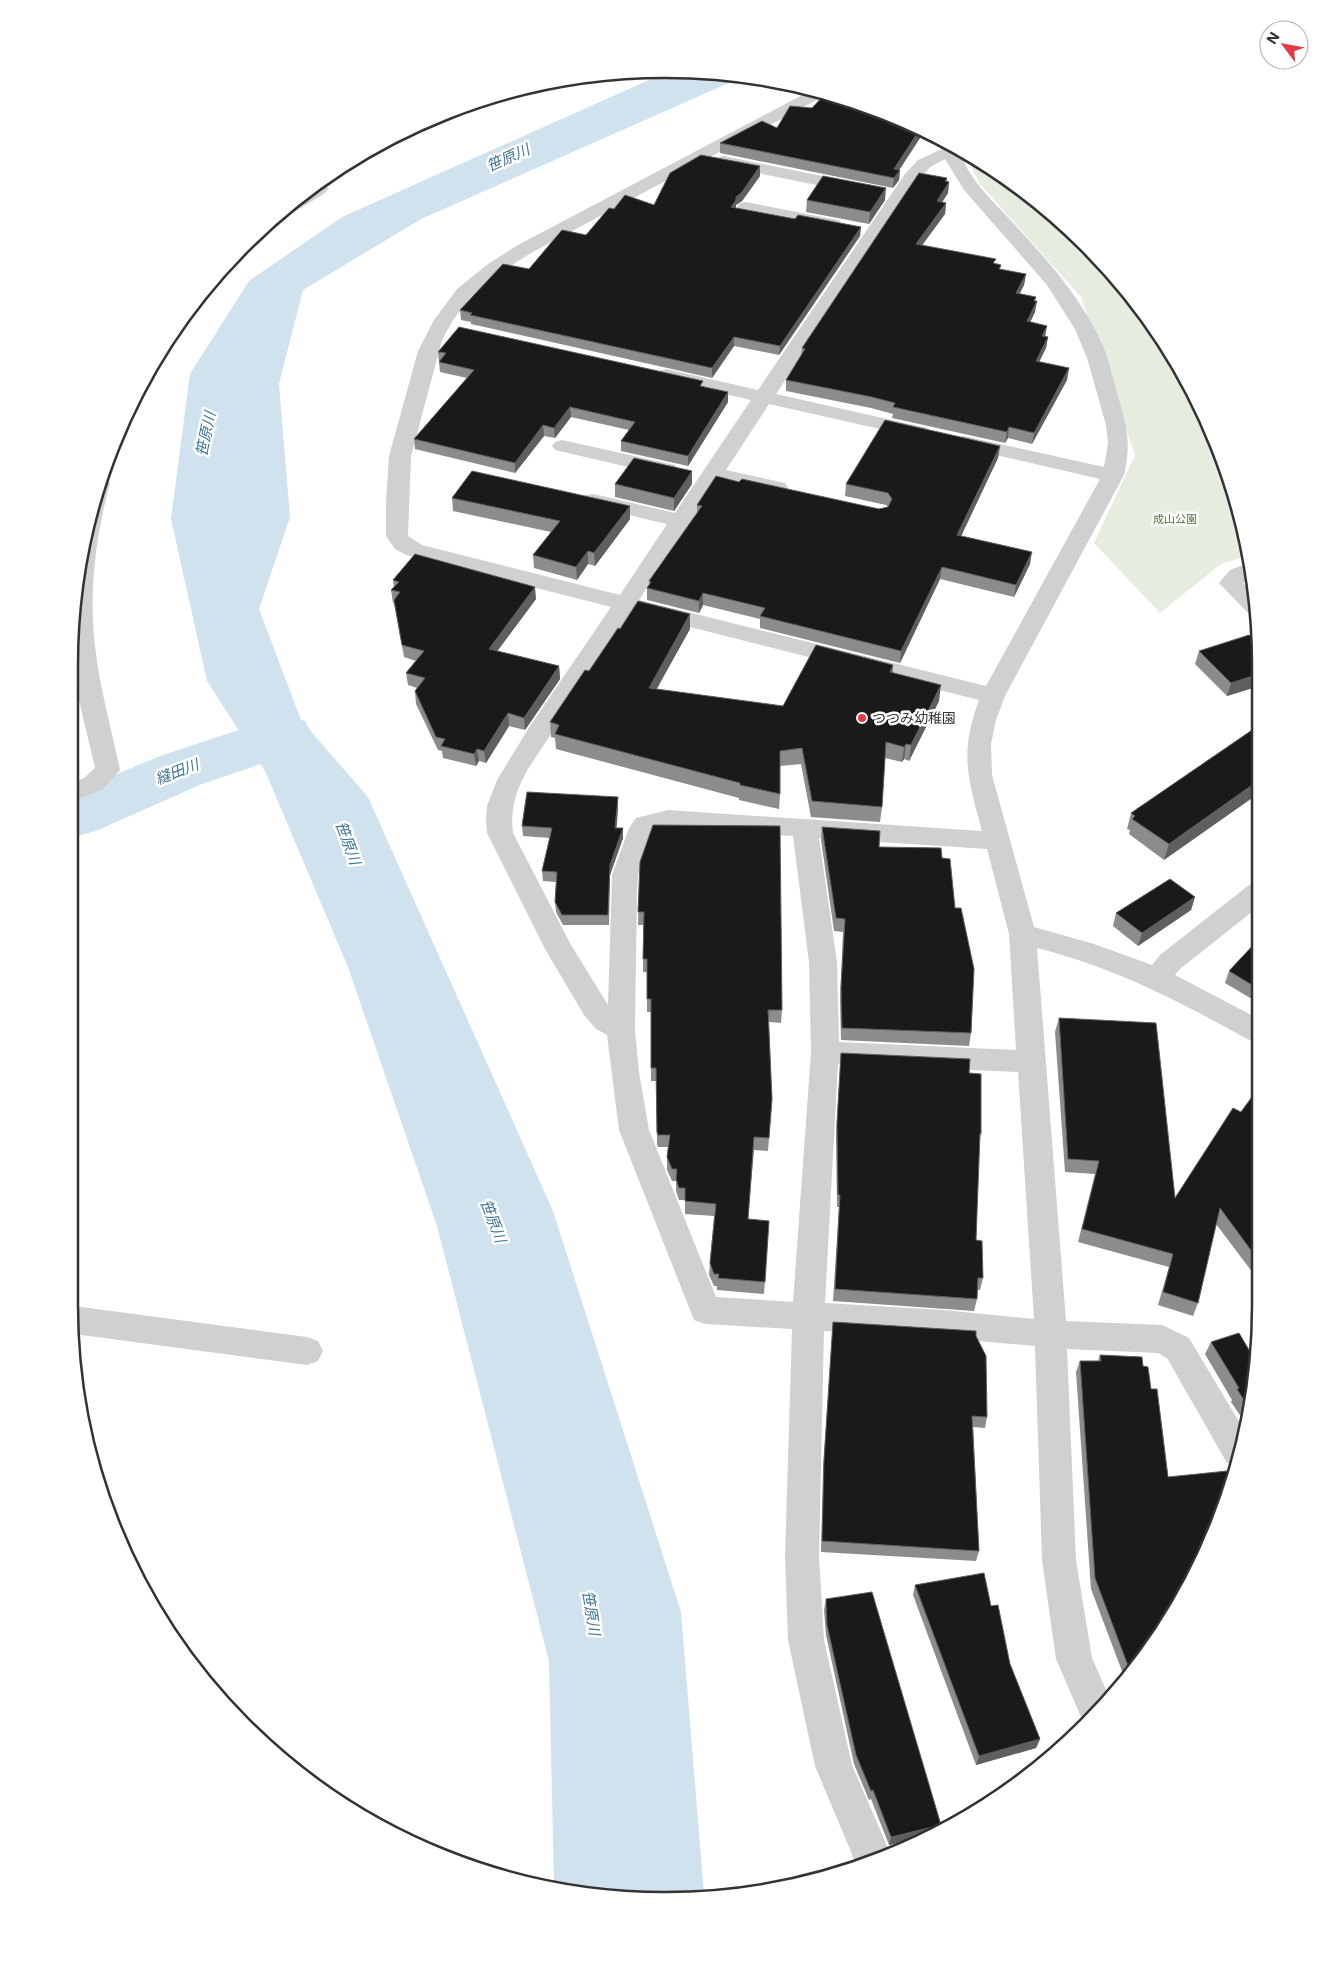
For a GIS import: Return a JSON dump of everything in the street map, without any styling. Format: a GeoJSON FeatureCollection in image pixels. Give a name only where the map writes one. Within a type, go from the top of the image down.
{"type":"FeatureCollection","features":[{"type":"Feature","properties":{"kind":"street"},"geometry":{"type":"LineString","coordinates":[[812,97],[509,258],[467,290],[452,307],[450,327],[428,351],[400,456],[397,536],[400,541],[414,550],[993,696]]}},
{"type":"Feature","properties":{"kind":"street"},"geometry":{"type":"LineString","coordinates":[[621,1030],[606,1021],[594,1008],[559,949],[502,838],[497,816],[500,799],[539,732],[680,520],[765,397],[859,229],[885,193],[928,159],[946,150]]}},
{"type":"Feature","properties":{"kind":"street"},"geometry":{"type":"LineString","coordinates":[[953,153],[968,182],[1064,294],[1082,324],[1093,346],[1119,434],[1118,458],[1114,475],[993,696],[984,720],[979,744],[980,775],[1022,934],[1051,1334],[1059,1560],[1074,1658],[1094,1705]]}},
{"type":"Feature","properties":{"kind":"street"},"geometry":{"type":"LineString","coordinates":[[698,156],[885,193]]}},
{"type":"Feature","properties":{"kind":"street"},"geometry":{"type":"LineString","coordinates":[[746,207],[859,229]]}},
{"type":"Feature","properties":{"kind":"street"},"geometry":{"type":"LineString","coordinates":[[651,372],[1114,475]]}},
{"type":"Feature","properties":{"kind":"street"},"geometry":{"type":"LineString","coordinates":[[562,446],[795,492]]}},
{"type":"Feature","properties":{"kind":"street"},"geometry":{"type":"LineString","coordinates":[[577,496],[680,520]]}},
{"type":"Feature","properties":{"kind":"street"},"geometry":{"type":"LineString","coordinates":[[1244,573],[1238,575],[1230,583],[1247,600]]}},
{"type":"Feature","properties":{"kind":"street"},"geometry":{"type":"LineString","coordinates":[[78,790],[94,784],[108,770],[84,652],[82,610],[84,584]]}},
{"type":"Feature","properties":{"kind":"street"},"geometry":{"type":"LineString","coordinates":[[998,841],[668,819],[646,824],[642,828],[625,875],[624,890],[621,1030],[634,1130],[705,1310],[943,1324],[1051,1334],[1156,1337],[1178,1348],[1234,1444]]}},
{"type":"Feature","properties":{"kind":"street"},"geometry":{"type":"LineString","coordinates":[[805,828],[823,962],[825,1052],[808,1317],[802,1557],[806,1640],[834,1766],[871,1853]]}},
{"type":"Feature","properties":{"kind":"street"},"geometry":{"type":"LineString","coordinates":[[1157,979],[1170,962],[1252,897]]}},
{"type":"Feature","properties":{"kind":"street"},"geometry":{"type":"LineString","coordinates":[[1022,934],[1069,946],[1157,979],[1187,992],[1252,1028]]}},
{"type":"Feature","properties":{"kind":"street"},"geometry":{"type":"LineString","coordinates":[[825,1052],[1032,1062]]}},
{"type":"Feature","properties":{"kind":"street"},"geometry":{"type":"LineString","coordinates":[[78,1321],[307,1352]]}},
{"type":"Feature","properties":{"kind":"green space","name":"成山公園"},"geometry":{"type":"Polygon","coordinates":[[[969,163],[991,176],[1052,223],[1106,277],[1153,338],[1191,405],[1207,440],[1231,513],[1241,558],[1221,564],[1160,613],[1094,543],[1135,455],[1081,297],[979,183],[969,163]]]}},
{"type":"Feature","properties":{"kind":"water","name":"笹原川"},"geometry":{"type":"Polygon","coordinates":[[[653,78],[703,79],[731,82],[421,219],[303,290],[279,384],[290,517],[259,609],[301,720],[368,797],[553,1211],[681,1612],[704,1890],[626,1890],[554,1881],[549,1661],[437,1226],[348,967],[265,771],[207,681],[171,519],[190,374],[249,281],[342,217],[653,78]]]}},
{"type":"Feature","properties":{"kind":"building"},"geometry":{"type":"Polygon","coordinates":[[[820,99],[889,122],[916,135],[894,169],[900,170],[894,178],[720,143],[762,121],[777,128],[790,106],[812,108],[820,99]]]}},
{"type":"Feature","properties":{"kind":"building"},"geometry":{"type":"Polygon","coordinates":[[[701,155],[760,166],[742,192],[736,197],[731,207],[795,219],[798,215],[861,227],[780,346],[734,337],[712,368],[470,315],[472,313],[460,310],[503,264],[529,269],[562,230],[586,235],[609,208],[614,209],[625,195],[654,205],[670,173],[701,155]]]}},
{"type":"Feature","properties":{"kind":"building"},"geometry":{"type":"Polygon","coordinates":[[[919,173],[947,178],[945,181],[949,182],[937,201],[946,203],[916,244],[996,259],[993,263],[1001,265],[999,269],[1026,274],[1016,293],[1036,297],[1034,301],[1037,301],[1027,321],[1047,326],[1042,336],[1048,337],[1036,361],[1069,368],[1034,433],[1009,427],[1007,432],[893,407],[895,403],[872,397],[786,380],[805,349],[802,348],[919,173]]]}},
{"type":"Feature","properties":{"kind":"building"},"geometry":{"type":"Polygon","coordinates":[[[823,176],[886,188],[870,212],[807,200],[823,176]]]}},
{"type":"Feature","properties":{"kind":"building"},"geometry":{"type":"Polygon","coordinates":[[[459,327],[703,381],[700,386],[728,392],[688,456],[621,441],[635,422],[570,407],[554,428],[543,425],[515,463],[414,439],[474,370],[439,362],[446,353],[438,352],[459,327]]]}},
{"type":"Feature","properties":{"kind":"building"},"geometry":{"type":"Polygon","coordinates":[[[885,420],[1000,446],[957,535],[1032,552],[1016,585],[942,567],[901,651],[760,616],[765,608],[703,593],[699,601],[647,588],[651,582],[649,581],[702,506],[697,505],[716,476],[739,482],[742,479],[879,509],[888,507],[892,499],[888,493],[846,484],[885,420]]]}},
{"type":"Feature","properties":{"kind":"building"},"geometry":{"type":"Polygon","coordinates":[[[634,458],[692,471],[674,498],[615,484],[634,458]]]}},
{"type":"Feature","properties":{"kind":"building"},"geometry":{"type":"Polygon","coordinates":[[[472,471],[630,506],[594,553],[588,551],[576,567],[533,555],[560,521],[452,498],[472,471]]]}},
{"type":"Feature","properties":{"kind":"building"},"geometry":{"type":"Polygon","coordinates":[[[415,554],[535,587],[489,649],[559,666],[524,718],[508,713],[484,751],[477,749],[474,754],[441,746],[445,739],[436,737],[415,691],[425,678],[406,673],[424,651],[402,645],[394,600],[400,592],[391,590],[399,582],[393,580],[415,554]]]}},
{"type":"Feature","properties":{"kind":"building"},"geometry":{"type":"Polygon","coordinates":[[[638,601],[690,614],[649,688],[783,706],[816,645],[893,665],[890,672],[941,685],[911,745],[906,744],[904,747],[886,742],[882,807],[812,801],[802,748],[780,751],[780,794],[740,785],[740,783],[555,734],[559,725],[550,722],[585,670],[589,671],[638,601]]]}},
{"type":"Feature","properties":{"kind":"building"},"geometry":{"type":"Polygon","coordinates":[[[1249,635],[1252,676],[1231,683],[1199,651],[1249,635]]]}},
{"type":"Feature","properties":{"kind":"building"},"geometry":{"type":"Polygon","coordinates":[[[1252,730],[1252,785],[1169,844],[1132,819],[1135,816],[1131,813],[1252,730]]]}},
{"type":"Feature","properties":{"kind":"building"},"geometry":{"type":"Polygon","coordinates":[[[527,792],[618,797],[615,828],[623,828],[610,865],[608,915],[562,915],[555,902],[557,872],[542,871],[552,828],[522,826],[527,792]]]}},
{"type":"Feature","properties":{"kind":"building"},"geometry":{"type":"Polygon","coordinates":[[[653,825],[780,826],[782,1010],[768,1010],[772,1099],[769,1138],[754,1137],[748,1219],[769,1221],[765,1282],[718,1278],[719,1274],[714,1274],[710,1263],[716,1204],[685,1201],[685,1188],[679,1188],[676,1179],[677,1169],[672,1169],[667,1157],[670,1135],[658,1135],[657,1132],[656,1068],[651,1068],[651,999],[647,999],[647,959],[643,959],[644,912],[638,912],[640,862],[653,825]]]}},
{"type":"Feature","properties":{"kind":"building"},"geometry":{"type":"Polygon","coordinates":[[[822,827],[880,831],[879,847],[941,848],[942,858],[950,859],[955,908],[961,908],[974,969],[971,1033],[842,1028],[841,987],[845,919],[836,918],[822,827]]]}},
{"type":"Feature","properties":{"kind":"building"},"geometry":{"type":"Polygon","coordinates":[[[1170,879],[1195,897],[1142,933],[1116,913],[1170,879]]]}},
{"type":"Feature","properties":{"kind":"building"},"geometry":{"type":"Polygon","coordinates":[[[1252,946],[1252,985],[1229,971],[1252,946]]]}},
{"type":"Feature","properties":{"kind":"building"},"geometry":{"type":"Polygon","coordinates":[[[1059,1018],[1156,1023],[1175,1198],[1233,1108],[1241,1112],[1252,1097],[1252,1252],[1220,1208],[1198,1303],[1163,1292],[1173,1254],[1082,1229],[1099,1161],[1068,1159],[1059,1018]]]}},
{"type":"Feature","properties":{"kind":"building"},"geometry":{"type":"Polygon","coordinates":[[[841,1053],[970,1059],[969,1073],[981,1074],[981,1134],[976,1240],[982,1241],[983,1278],[978,1278],[977,1299],[835,1289],[840,1195],[838,1195],[837,1123],[841,1053]]]}},
{"type":"Feature","properties":{"kind":"building"},"geometry":{"type":"Polygon","coordinates":[[[833,1322],[976,1331],[976,1336],[986,1356],[987,1417],[972,1416],[979,1551],[822,1541],[824,1460],[833,1322]]]}},
{"type":"Feature","properties":{"kind":"building"},"geometry":{"type":"Polygon","coordinates":[[[1239,1333],[1249,1350],[1243,1399],[1237,1389],[1239,1388],[1211,1342],[1239,1333]]]}},
{"type":"Feature","properties":{"kind":"building"},"geometry":{"type":"Polygon","coordinates":[[[1100,1355],[1142,1357],[1143,1366],[1148,1367],[1151,1389],[1157,1389],[1168,1477],[1227,1471],[1207,1529],[1191,1564],[1153,1631],[1128,1665],[1095,1578],[1080,1361],[1101,1361],[1100,1355]]]}},
{"type":"Feature","properties":{"kind":"building"},"geometry":{"type":"Polygon","coordinates":[[[984,1573],[991,1606],[998,1605],[1010,1664],[1040,1739],[979,1756],[915,1585],[984,1573]]]}},
{"type":"Feature","properties":{"kind":"building"},"geometry":{"type":"Polygon","coordinates":[[[872,1592],[940,1822],[931,1827],[891,1837],[873,1790],[871,1791],[856,1755],[827,1625],[826,1599],[872,1592]]]}},
{"type":"Feature","properties":{"kind":"waterway","name":"縫田川"},"geometry":{"type":"LineString","coordinates":[[78,814],[181,770],[284,735]]}},
{"type":"Feature","properties":{"kind":"place","name":"つつみ幼稚園"},"geometry":{"type":"Point","coordinates":[862,718]}}]}
